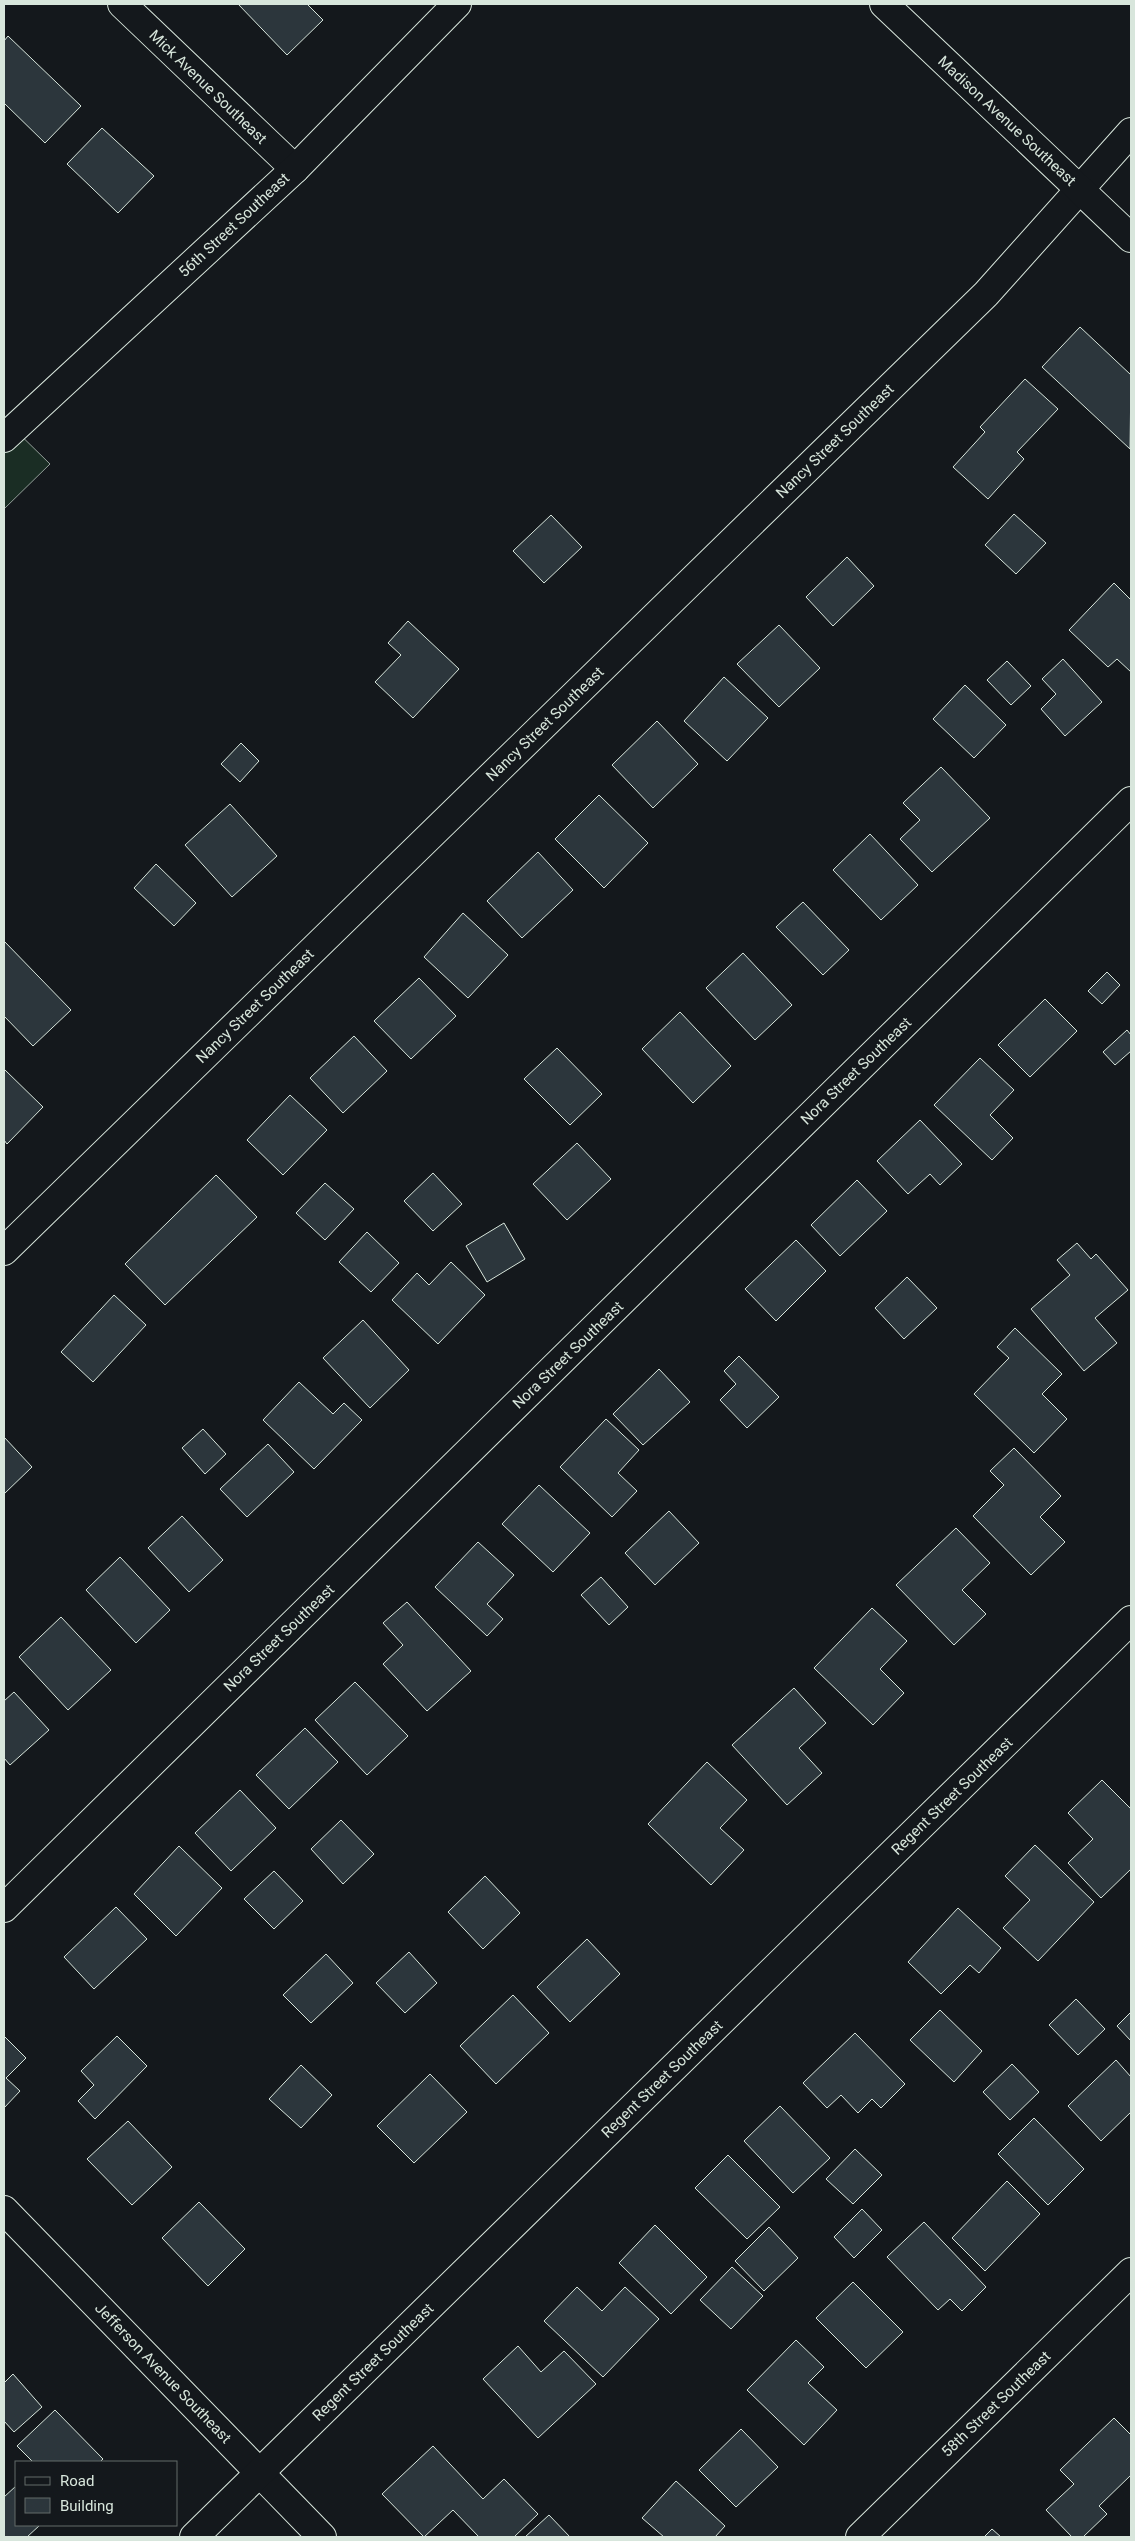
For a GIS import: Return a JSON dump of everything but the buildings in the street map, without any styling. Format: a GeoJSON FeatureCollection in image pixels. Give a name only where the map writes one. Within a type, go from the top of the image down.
{"type":"FeatureCollection","features":[{"type":"Feature","properties":{"kind":"street","name":"Mick Avenue Southeast"},"geometry":{"type":"LineString","coordinates":[[122,4],[295,169]]}},
{"type":"Feature","properties":{"kind":"street","name":"56th Street Southeast"},"geometry":{"type":"LineString","coordinates":[[4,438],[295,169],[457,4]]}},
{"type":"Feature","properties":{"kind":"street","name":"Madison Avenue Southeast"},"geometry":{"type":"LineString","coordinates":[[884,4],[1131,238]]}},
{"type":"Feature","properties":{"kind":"street","name":"Nancy Street Southeast"},"geometry":{"type":"LineString","coordinates":[[4,1251],[986,294],[1131,132]]}},
{"type":"Feature","properties":{"kind":"street","name":"Nora Street Southeast"},"geometry":{"type":"LineString","coordinates":[[4,1908],[1131,801]]}},
{"type":"Feature","properties":{"kind":"street","name":"Regent Street Southeast"},"geometry":{"type":"LineString","coordinates":[[194,2537],[1131,1620]]}},
{"type":"Feature","properties":{"kind":"street","name":"Jefferson Avenue Southeast"},"geometry":{"type":"LineString","coordinates":[[4,2210],[322,2537]]}},
{"type":"Feature","properties":{"kind":"street","name":"58th Street Southeast"},"geometry":{"type":"LineString","coordinates":[[860,2537],[1131,2272]]}},
{"type":"Feature","properties":{"kind":"green space"},"geometry":{"type":"Polygon","coordinates":[[[4,419],[50,464],[4,509],[4,419]]]}}]}
